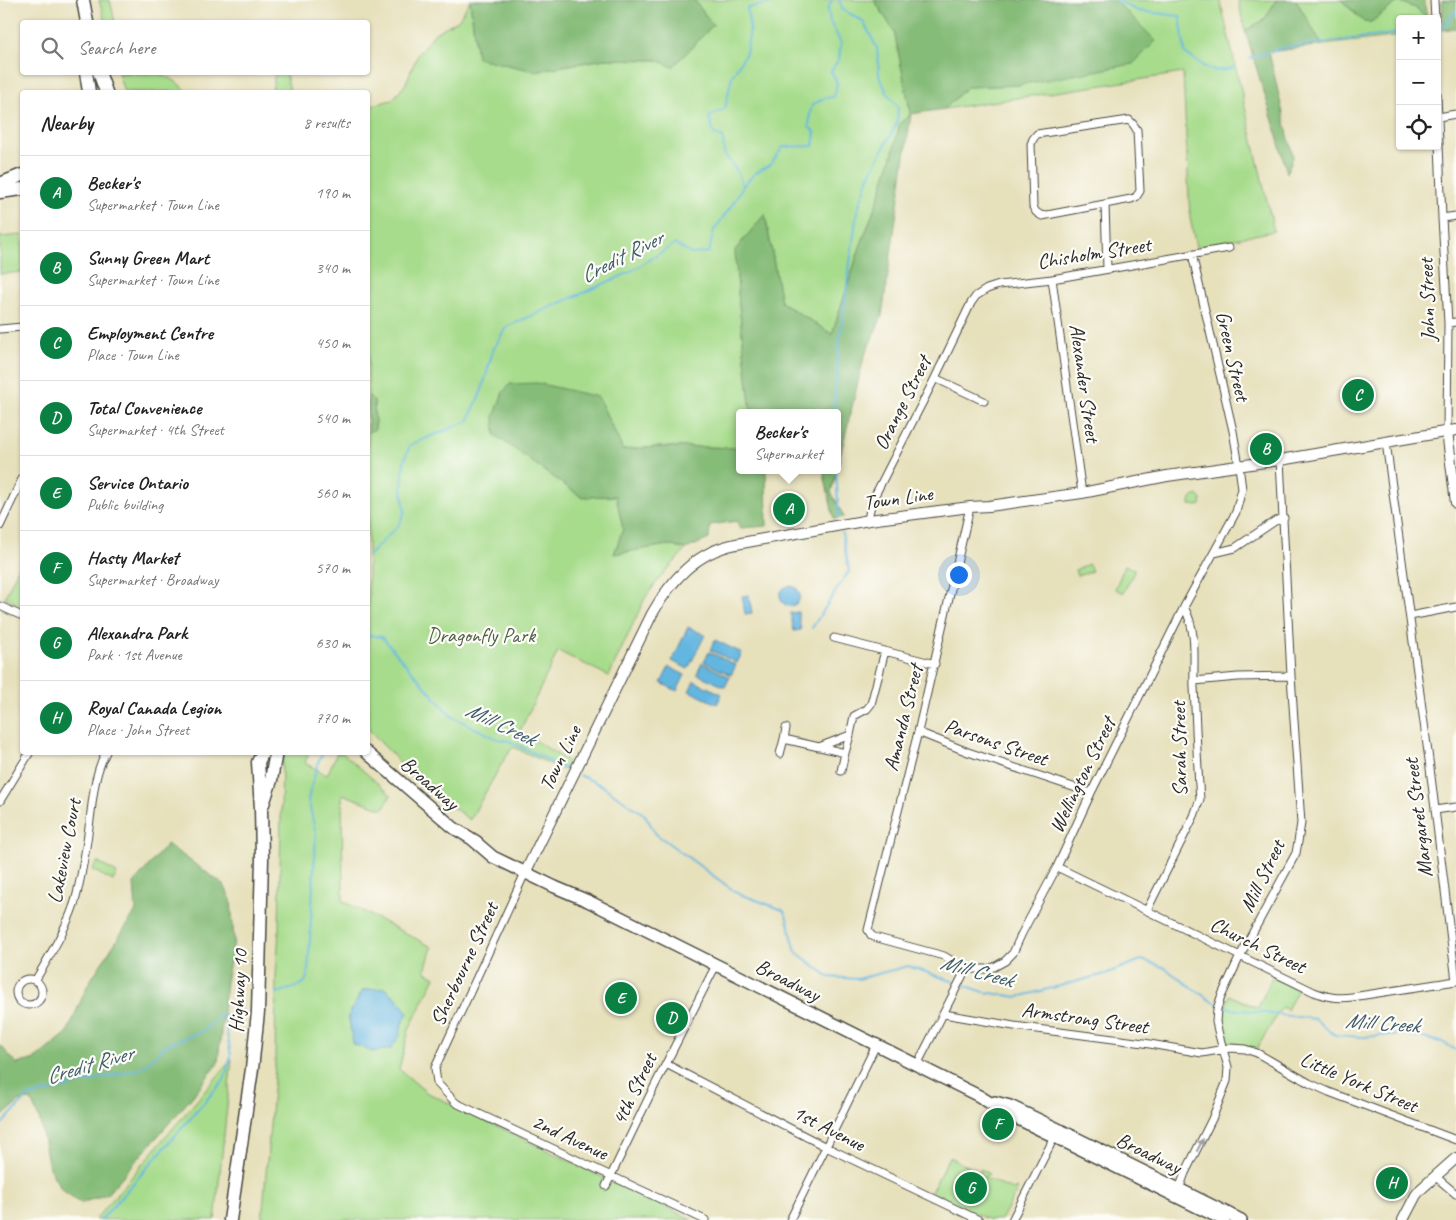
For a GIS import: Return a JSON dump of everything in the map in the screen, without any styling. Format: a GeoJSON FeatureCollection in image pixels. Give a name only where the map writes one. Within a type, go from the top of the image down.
{"type":"FeatureCollection","features":[{"type":"Feature","properties":{"kind":"highway"},"geometry":{"type":"LineString","coordinates":[[83,0],[87,20]]}},
{"type":"Feature","properties":{"kind":"highway"},"geometry":{"type":"LineString","coordinates":[[86,75],[88,90]]}},
{"type":"Feature","properties":{"kind":"highway"},"geometry":{"type":"LineString","coordinates":[[100,75],[104,90]]}},
{"type":"Feature","properties":{"kind":"highway"},"geometry":{"type":"LineString","coordinates":[[0,188],[20,176]]}},
{"type":"Feature","properties":{"kind":"highway"},"geometry":{"type":"LineString","coordinates":[[0,188],[20,181]]}},
{"type":"Feature","properties":{"kind":"highway"},"geometry":{"type":"LineString","coordinates":[[0,188],[20,189]]}},
{"type":"Feature","properties":{"kind":"highway"},"geometry":{"type":"LineString","coordinates":[[0,188],[20,193]]}},
{"type":"Feature","properties":{"kind":"highway"},"geometry":{"type":"LineString","coordinates":[[261,808],[272,780],[276,755]]}},
{"type":"Feature","properties":{"kind":"highway","name":"Highway 10"},"geometry":{"type":"LineString","coordinates":[[230,1220],[252,1069],[258,1012],[262,893],[261,808],[257,756]]}},
{"type":"Feature","properties":{"kind":"main road","name":"Town Line"},"geometry":{"type":"LineString","coordinates":[[526,870],[663,594],[672,582],[701,558],[727,546],[869,520],[1082,493],[1167,476],[1280,460],[1451,431]]}},
{"type":"Feature","properties":{"kind":"main road","name":"John Street"},"geometry":{"type":"LineString","coordinates":[[1451,431],[1456,503]]}},
{"type":"Feature","properties":{"kind":"main road","name":"Broadway"},"geometry":{"type":"LineString","coordinates":[[369,755],[427,807],[454,828],[526,870],[556,882],[575,895],[984,1098],[1010,1106],[1057,1133],[1177,1193],[1224,1220]]}},
{"type":"Feature","properties":{"kind":"main road"},"geometry":{"type":"LineString","coordinates":[[1403,1220],[1421,1189],[1456,1158]]}},
{"type":"Feature","properties":{"kind":"main road","name":"Broadway"},"geometry":{"type":"LineString","coordinates":[[1177,1193],[1241,1220]]}},
{"type":"Feature","properties":{"kind":"street"},"geometry":{"type":"LineString","coordinates":[[1434,0],[1435,15]]}},
{"type":"Feature","properties":{"kind":"street"},"geometry":{"type":"LineString","coordinates":[[1441,116],[1456,114]]}},
{"type":"Feature","properties":{"kind":"street"},"geometry":{"type":"LineString","coordinates":[[1129,120],[1133,124],[1136,130],[1140,191],[1136,197],[1131,199],[1105,204],[1042,216],[1036,212],[1033,207],[1031,144],[1037,134],[1129,120]]}},
{"type":"Feature","properties":{"kind":"street","name":"John Street"},"geometry":{"type":"LineString","coordinates":[[1439,150],[1451,431]]}},
{"type":"Feature","properties":{"kind":"street"},"geometry":{"type":"LineString","coordinates":[[1105,204],[1107,269]]}},
{"type":"Feature","properties":{"kind":"street"},"geometry":{"type":"LineString","coordinates":[[1442,218],[1456,216]]}},
{"type":"Feature","properties":{"kind":"street","name":"Chisholm Street"},"geometry":{"type":"LineString","coordinates":[[971,303],[976,296],[986,289],[999,285],[1052,279],[1229,248]]}},
{"type":"Feature","properties":{"kind":"street","name":"Green Street"},"geometry":{"type":"LineString","coordinates":[[1192,254],[1233,431],[1239,466]]}},
{"type":"Feature","properties":{"kind":"street","name":"Alexander Street"},"geometry":{"type":"LineString","coordinates":[[1052,279],[1082,493]]}},
{"type":"Feature","properties":{"kind":"street","name":"Orange Street"},"geometry":{"type":"LineString","coordinates":[[869,520],[872,502],[971,303]]}},
{"type":"Feature","properties":{"kind":"street"},"geometry":{"type":"LineString","coordinates":[[1448,323],[1456,322]]}},
{"type":"Feature","properties":{"kind":"street"},"geometry":{"type":"LineString","coordinates":[[0,329],[20,327]]}},
{"type":"Feature","properties":{"kind":"street"},"geometry":{"type":"LineString","coordinates":[[935,378],[984,401]]}},
{"type":"Feature","properties":{"kind":"street","name":"Margaret Street"},"geometry":{"type":"LineString","coordinates":[[1386,442],[1456,981]]}},
{"type":"Feature","properties":{"kind":"street","name":"Mill Street"},"geometry":{"type":"LineString","coordinates":[[1177,1193],[1226,1085],[1228,1067],[1216,1022],[1217,1009],[1240,956],[1296,852],[1301,822],[1290,676],[1280,460]]}},
{"type":"Feature","properties":{"kind":"street","name":"Wellington Street"},"geometry":{"type":"LineString","coordinates":[[966,969],[992,968],[1010,957],[1057,867],[1091,794],[1184,608],[1236,512],[1242,489],[1239,466]]}},
{"type":"Feature","properties":{"kind":"street"},"geometry":{"type":"LineString","coordinates":[[0,526],[20,483]]}},
{"type":"Feature","properties":{"kind":"street","name":"Amanda Street"},"geometry":{"type":"LineString","coordinates":[[966,969],[944,956],[871,935],[868,927],[918,732],[970,507]]}},
{"type":"Feature","properties":{"kind":"street"},"geometry":{"type":"LineString","coordinates":[[1214,553],[1235,548],[1275,521],[1284,518]]}},
{"type":"Feature","properties":{"kind":"street"},"geometry":{"type":"LineString","coordinates":[[0,606],[20,615]]}},
{"type":"Feature","properties":{"kind":"street"},"geometry":{"type":"LineString","coordinates":[[1410,616],[1456,607]]}},
{"type":"Feature","properties":{"kind":"street","name":"Sarah Street"},"geometry":{"type":"LineString","coordinates":[[1147,910],[1199,803],[1194,640],[1189,616],[1184,608]]}},
{"type":"Feature","properties":{"kind":"street"},"geometry":{"type":"LineString","coordinates":[[834,638],[934,664]]}},
{"type":"Feature","properties":{"kind":"street"},"geometry":{"type":"LineString","coordinates":[[841,771],[854,716],[867,709],[871,704],[885,651]]}},
{"type":"Feature","properties":{"kind":"street"},"geometry":{"type":"LineString","coordinates":[[1194,680],[1290,676]]}},
{"type":"Feature","properties":{"kind":"street"},"geometry":{"type":"LineString","coordinates":[[780,754],[786,728]]}},
{"type":"Feature","properties":{"kind":"street","name":"Parsons Street"},"geometry":{"type":"LineString","coordinates":[[918,732],[968,752],[1091,794]]}},
{"type":"Feature","properties":{"kind":"street"},"geometry":{"type":"LineString","coordinates":[[819,747],[850,735]]}},
{"type":"Feature","properties":{"kind":"street"},"geometry":{"type":"LineString","coordinates":[[784,739],[845,753]]}},
{"type":"Feature","properties":{"kind":"street"},"geometry":{"type":"LineString","coordinates":[[0,801],[28,755]]}},
{"type":"Feature","properties":{"kind":"street","name":"Lakeview Court"},"geometry":{"type":"LineString","coordinates":[[35,981],[72,911],[89,828],[96,776],[105,755]]}},
{"type":"Feature","properties":{"kind":"street"},"geometry":{"type":"LineString","coordinates":[[1435,810],[1456,807]]}},
{"type":"Feature","properties":{"kind":"street","name":"Church Street"},"geometry":{"type":"LineString","coordinates":[[1057,867],[1314,992],[1337,999],[1456,981]]}},
{"type":"Feature","properties":{"kind":"street","name":"Sherbourne Street"},"geometry":{"type":"LineString","coordinates":[[436,1071],[435,1068],[526,870]]}},
{"type":"Feature","properties":{"kind":"street","name":"4th Street"},"geometry":{"type":"LineString","coordinates":[[606,1186],[716,965]]}},
{"type":"Feature","properties":{"kind":"street"},"geometry":{"type":"LineString","coordinates":[[917,1065],[966,969]]}},
{"type":"Feature","properties":{"kind":"street","name":"Armstrong Street"},"geometry":{"type":"LineString","coordinates":[[944,1014],[1202,1053],[1222,1050]]}},
{"type":"Feature","properties":{"kind":"street"},"geometry":{"type":"LineString","coordinates":[[790,1220],[876,1045]]}},
{"type":"Feature","properties":{"kind":"street","name":"Little York Street"},"geometry":{"type":"LineString","coordinates":[[1222,1050],[1230,1048],[1251,1050],[1328,1092],[1456,1140]]}},
{"type":"Feature","properties":{"kind":"street","name":"1st Avenue"},"geometry":{"type":"LineString","coordinates":[[666,1064],[826,1147],[979,1220]]}},
{"type":"Feature","properties":{"kind":"street","name":"2nd Avenue"},"geometry":{"type":"LineString","coordinates":[[436,1071],[437,1084],[456,1103],[705,1220]]}},
{"type":"Feature","properties":{"kind":"street"},"geometry":{"type":"LineString","coordinates":[[1012,1220],[1057,1133]]}},
{"type":"Feature","properties":{"kind":"street"},"geometry":{"type":"LineString","coordinates":[[1436,1177],[1456,1194]]}},
{"type":"Feature","properties":{"kind":"green space"},"geometry":{"type":"Polygon","coordinates":[[[99,0],[110,0],[115,20],[104,20],[99,0]]]}},
{"type":"Feature","properties":{"kind":"green space"},"geometry":{"type":"Polygon","coordinates":[[[470,0],[694,0],[713,25],[673,67],[657,60],[605,59],[534,71],[477,58],[470,0]]]}},
{"type":"Feature","properties":{"kind":"green space","name":"Dragonfly Park"},"geometry":{"type":"Polygon","coordinates":[[[694,0],[874,0],[894,31],[911,114],[900,123],[880,194],[860,247],[832,334],[781,302],[765,214],[735,250],[751,409],[736,409],[736,448],[667,447],[623,450],[598,397],[581,497],[616,496],[623,529],[614,554],[668,545],[686,549],[645,598],[609,676],[558,651],[520,731],[569,762],[563,770],[513,747],[470,820],[408,771],[370,731],[370,431],[375,429],[374,401],[370,397],[370,106],[392,100],[405,85],[418,54],[435,33],[458,20],[470,1],[477,57],[534,71],[605,59],[657,60],[713,25],[694,0]]]}},
{"type":"Feature","properties":{"kind":"green space"},"geometry":{"type":"Polygon","coordinates":[[[874,0],[1115,0],[1156,41],[1133,64],[1019,85],[967,87],[944,109],[911,114],[894,31],[874,0]]]}},
{"type":"Feature","properties":{"kind":"green space"},"geometry":{"type":"Polygon","coordinates":[[[1115,0],[1220,0],[1274,231],[1196,247],[1190,218],[1183,73],[944,109],[967,87],[1019,85],[1156,41],[1115,0]]]}},
{"type":"Feature","properties":{"kind":"green space"},"geometry":{"type":"Polygon","coordinates":[[[1238,0],[1276,0],[1265,19],[1245,31],[1238,0]]]}},
{"type":"Feature","properties":{"kind":"green space"},"geometry":{"type":"Polygon","coordinates":[[[1276,0],[1296,0],[1322,45],[1269,52],[1293,157],[1287,173],[1245,31],[1265,19],[1276,0]]]}},
{"type":"Feature","properties":{"kind":"green space"},"geometry":{"type":"Polygon","coordinates":[[[1296,0],[1341,0],[1364,22],[1371,22],[1399,1],[1417,9],[1422,15],[1396,15],[1396,36],[1322,45],[1296,0]]]}},
{"type":"Feature","properties":{"kind":"green space"},"geometry":{"type":"Polygon","coordinates":[[[1341,0],[1424,0],[1426,15],[1423,15],[1417,9],[1399,1],[1371,22],[1364,22],[1341,0]]]}},
{"type":"Feature","properties":{"kind":"green space"},"geometry":{"type":"Polygon","coordinates":[[[1442,0],[1456,0],[1456,28],[1443,30],[1442,0]]]}},
{"type":"Feature","properties":{"kind":"green space"},"geometry":{"type":"Polygon","coordinates":[[[119,75],[162,75],[175,81],[186,90],[123,90],[119,75]]]}},
{"type":"Feature","properties":{"kind":"green space"},"geometry":{"type":"Polygon","coordinates":[[[275,75],[286,75],[290,90],[272,90],[275,75]]]}},
{"type":"Feature","properties":{"kind":"green space"},"geometry":{"type":"Polygon","coordinates":[[[911,114],[882,316],[864,357],[841,453],[841,409],[751,409],[735,250],[765,214],[781,302],[832,334],[860,247],[880,194],[900,123],[911,114]]]}},
{"type":"Feature","properties":{"kind":"green space"},"geometry":{"type":"Polygon","coordinates":[[[20,235],[20,272],[0,274],[0,237],[20,235]]]}},
{"type":"Feature","properties":{"kind":"green space"},"geometry":{"type":"Polygon","coordinates":[[[537,383],[598,397],[623,450],[667,447],[736,448],[736,474],[766,474],[767,526],[741,528],[737,521],[710,525],[709,539],[686,549],[667,545],[614,554],[623,529],[616,496],[581,497],[495,435],[494,417],[503,392],[510,384],[537,383]]]}},
{"type":"Feature","properties":{"kind":"green space"},"geometry":{"type":"Polygon","coordinates":[[[370,397],[374,401],[375,429],[370,431],[370,397]]]}},
{"type":"Feature","properties":{"kind":"green space"},"geometry":{"type":"Polygon","coordinates":[[[824,474],[836,474],[831,492],[844,517],[834,519],[824,474]]]}},
{"type":"Feature","properties":{"kind":"green space"},"geometry":{"type":"Polygon","coordinates":[[[1198,495],[1202,500],[1201,505],[1190,505],[1192,498],[1198,495]]]}},
{"type":"Feature","properties":{"kind":"green space"},"geometry":{"type":"Polygon","coordinates":[[[20,563],[20,605],[5,597],[20,563]]]}},
{"type":"Feature","properties":{"kind":"green space"},"geometry":{"type":"Polygon","coordinates":[[[1089,564],[1092,571],[1077,576],[1075,570],[1089,564]]]}},
{"type":"Feature","properties":{"kind":"green space"},"geometry":{"type":"Polygon","coordinates":[[[1125,565],[1134,569],[1134,572],[1123,593],[1115,589],[1125,565]]]}},
{"type":"Feature","properties":{"kind":"green space"},"geometry":{"type":"Polygon","coordinates":[[[283,755],[308,755],[305,763],[327,775],[336,755],[345,755],[391,795],[383,809],[342,794],[343,901],[432,947],[425,971],[435,977],[409,1030],[399,1069],[426,1092],[692,1220],[262,1220],[275,1066],[276,976],[283,755]],[[397,998],[400,1035],[407,1013],[397,998]]]}},
{"type":"Feature","properties":{"kind":"green space"},"geometry":{"type":"Polygon","coordinates":[[[167,844],[224,885],[231,900],[234,941],[226,982],[218,1063],[192,1097],[107,1194],[81,1203],[62,1190],[49,1168],[40,1121],[31,1100],[20,1101],[0,1118],[0,1045],[17,1064],[35,1059],[67,1033],[88,984],[136,911],[134,883],[167,844]]]}},
{"type":"Feature","properties":{"kind":"green space"},"geometry":{"type":"Polygon","coordinates":[[[97,862],[117,873],[113,881],[92,870],[97,862]]]}},
{"type":"Feature","properties":{"kind":"green space"},"geometry":{"type":"Polygon","coordinates":[[[1272,977],[1298,989],[1287,1010],[1282,1007],[1256,1050],[1239,1044],[1227,1043],[1223,1015],[1229,995],[1258,1008],[1272,977]]]}},
{"type":"Feature","properties":{"kind":"green space"},"geometry":{"type":"Polygon","coordinates":[[[232,1059],[215,1220],[95,1220],[232,1059]]]}},
{"type":"Feature","properties":{"kind":"green space"},"geometry":{"type":"Polygon","coordinates":[[[949,1157],[979,1172],[981,1169],[989,1174],[984,1177],[1012,1190],[1018,1189],[1001,1220],[989,1220],[931,1192],[949,1157]]]}},
{"type":"Feature","properties":{"kind":"water"},"geometry":{"type":"Polygon","coordinates":[[[790,586],[797,589],[800,596],[797,603],[790,606],[783,603],[780,596],[783,589],[790,586]]]}},
{"type":"Feature","properties":{"kind":"water"},"geometry":{"type":"Polygon","coordinates":[[[749,595],[752,613],[745,614],[742,596],[749,595]]]}},
{"type":"Feature","properties":{"kind":"water"},"geometry":{"type":"Polygon","coordinates":[[[798,612],[801,630],[794,631],[790,613],[798,612]]]}},
{"type":"Feature","properties":{"kind":"water"},"geometry":{"type":"Polygon","coordinates":[[[688,627],[705,635],[688,669],[672,661],[688,627]]]}},
{"type":"Feature","properties":{"kind":"water"},"geometry":{"type":"Polygon","coordinates":[[[715,640],[742,653],[737,663],[710,650],[715,640]]]}},
{"type":"Feature","properties":{"kind":"water"},"geometry":{"type":"Polygon","coordinates":[[[709,652],[736,665],[731,675],[704,662],[709,652]]]}},
{"type":"Feature","properties":{"kind":"water"},"geometry":{"type":"Polygon","coordinates":[[[702,663],[730,677],[725,687],[697,674],[702,663]]]}},
{"type":"Feature","properties":{"kind":"water"},"geometry":{"type":"Polygon","coordinates":[[[669,667],[685,675],[677,691],[661,683],[669,667]]]}},
{"type":"Feature","properties":{"kind":"water"},"geometry":{"type":"Polygon","coordinates":[[[694,681],[722,694],[717,704],[689,691],[694,681]]]}},
{"type":"Feature","properties":{"kind":"water"},"geometry":{"type":"Polygon","coordinates":[[[384,988],[397,998],[408,1013],[402,1024],[400,1035],[391,1049],[372,1052],[353,1044],[348,1015],[363,990],[384,988]]]}},
{"type":"Feature","properties":{"kind":"waterway"},"geometry":{"type":"LineString","coordinates":[[743,186],[737,171],[724,154],[723,138],[714,134],[709,117],[725,108],[732,76],[746,53],[750,29],[747,8],[785,0]]}},
{"type":"Feature","properties":{"kind":"waterway","name":"Credit River"},"geometry":{"type":"LineString","coordinates":[[370,554],[399,525],[405,511],[402,490],[404,461],[410,445],[468,421],[482,390],[493,350],[506,327],[628,273],[675,244],[691,254],[709,252],[714,230],[743,186],[755,173],[770,165],[783,147],[813,146],[815,132],[809,127],[812,105],[824,98],[834,97],[837,83],[831,71],[839,59],[841,43],[830,22],[828,9],[832,0]]}},
{"type":"Feature","properties":{"kind":"waterway"},"geometry":{"type":"LineString","coordinates":[[834,409],[838,351],[857,212],[869,176],[897,123],[898,107],[887,93],[879,75],[877,48],[863,21],[843,10],[839,0]]}},
{"type":"Feature","properties":{"kind":"waterway"},"geometry":{"type":"LineString","coordinates":[[1116,0],[1138,11],[1180,16],[1185,53],[1213,70],[1219,71],[1234,67]]}},
{"type":"Feature","properties":{"kind":"waterway"},"geometry":{"type":"LineString","coordinates":[[1443,27],[1456,11]]}},
{"type":"Feature","properties":{"kind":"waterway"},"geometry":{"type":"LineString","coordinates":[[1250,58],[1281,48],[1396,34]]}},
{"type":"Feature","properties":{"kind":"waterway"},"geometry":{"type":"LineString","coordinates":[[836,474],[839,518]]}},
{"type":"Feature","properties":{"kind":"waterway"},"geometry":{"type":"LineString","coordinates":[[812,628],[849,571],[842,533]]}},
{"type":"Feature","properties":{"kind":"waterway","name":"Mill Creek"},"geometry":{"type":"LineString","coordinates":[[370,635],[382,637],[451,716],[497,739],[509,741],[566,769]]}},
{"type":"Feature","properties":{"kind":"waterway","name":"Credit River"},"geometry":{"type":"LineString","coordinates":[[276,993],[297,987],[305,982],[308,973],[316,834],[308,799],[322,755]]}},
{"type":"Feature","properties":{"kind":"waterway","name":"Mill Creek"},"geometry":{"type":"LineString","coordinates":[[579,775],[601,785],[645,815],[656,834],[737,893],[783,910],[796,952],[829,977],[858,979],[908,966],[984,992],[1018,997],[1105,974],[1141,960],[1163,967],[1216,1003]]}},
{"type":"Feature","properties":{"kind":"waterway","name":"Mill Creek"},"geometry":{"type":"LineString","coordinates":[[1221,1004],[1232,1009],[1315,1019],[1335,1035],[1363,1037],[1403,1034],[1442,1042],[1456,1050]]}},
{"type":"Feature","properties":{"kind":"waterway","name":"Credit River"},"geometry":{"type":"LineString","coordinates":[[0,1126],[27,1097],[142,1068],[168,1044],[204,1031],[217,1017],[242,1009]]}},
{"type":"Feature","properties":{"kind":"waterway"},"geometry":{"type":"LineString","coordinates":[[101,1220],[224,1080],[231,1056],[224,1016]]}},
{"type":"Feature","properties":{"kind":"place","name":"Employment Centre"},"geometry":{"type":"Point","coordinates":[1358,395]}},
{"type":"Feature","properties":{"kind":"place","name":"Sunny Green Mart"},"geometry":{"type":"Point","coordinates":[1266,449]}},
{"type":"Feature","properties":{"kind":"place","name":"Becker's"},"geometry":{"type":"Point","coordinates":[789,509]}},
{"type":"Feature","properties":{"kind":"place","name":"Service Ontario"},"geometry":{"type":"Point","coordinates":[621,998]}},
{"type":"Feature","properties":{"kind":"place","name":"Total Convenience"},"geometry":{"type":"Point","coordinates":[672,1018]}},
{"type":"Feature","properties":{"kind":"place","name":"Hasty Market"},"geometry":{"type":"Point","coordinates":[998,1124]}},
{"type":"Feature","properties":{"kind":"place","name":"Royal Canada Legion"},"geometry":{"type":"Point","coordinates":[1392,1183]}},
{"type":"Feature","properties":{"kind":"place","name":"Alexandra Park"},"geometry":{"type":"Point","coordinates":[971,1188]}}]}
